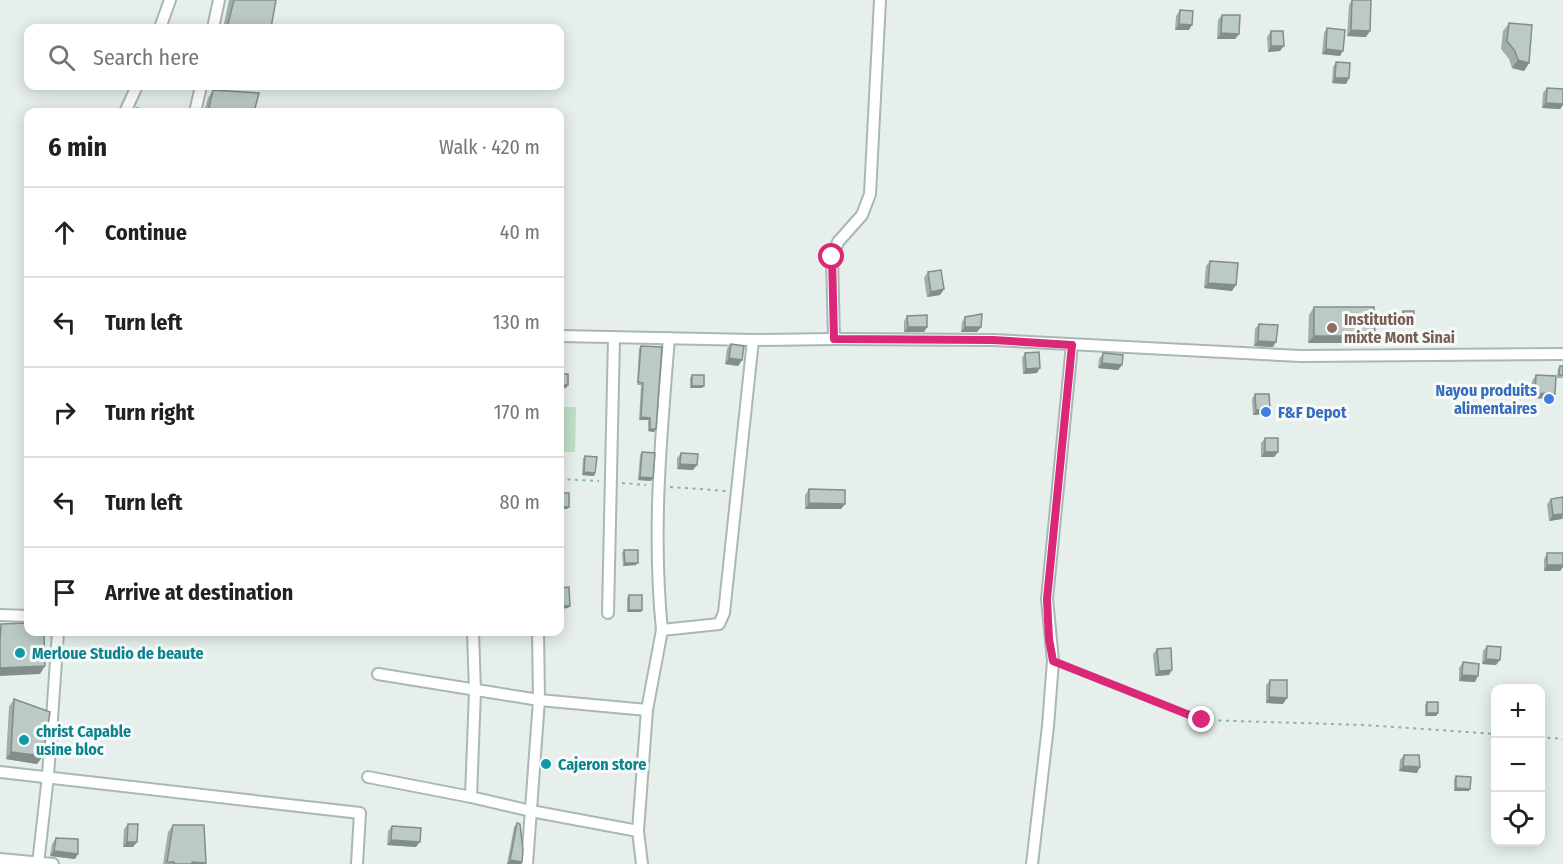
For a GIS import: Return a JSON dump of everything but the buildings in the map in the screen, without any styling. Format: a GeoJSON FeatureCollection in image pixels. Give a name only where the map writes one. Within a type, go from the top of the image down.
{"type":"FeatureCollection","features":[{"type":"Feature","properties":{"kind":"street"},"geometry":{"type":"LineString","coordinates":[[161,24],[170,0]]}},
{"type":"Feature","properties":{"kind":"street"},"geometry":{"type":"LineString","coordinates":[[214,24],[219,0]]}},
{"type":"Feature","properties":{"kind":"street"},"geometry":{"type":"LineString","coordinates":[[834,339],[832,257],[834,249],[862,215],[870,194],[880,0]]}},
{"type":"Feature","properties":{"kind":"street"},"geometry":{"type":"LineString","coordinates":[[128,108],[135,90]]}},
{"type":"Feature","properties":{"kind":"street"},"geometry":{"type":"LineString","coordinates":[[196,108],[200,90]]}},
{"type":"Feature","properties":{"kind":"street"},"geometry":{"type":"LineString","coordinates":[[564,336],[753,340],[993,340],[1301,356],[1563,354]]}},
{"type":"Feature","properties":{"kind":"street"},"geometry":{"type":"LineString","coordinates":[[608,613],[614,337]]}},
{"type":"Feature","properties":{"kind":"street"},"geometry":{"type":"LineString","coordinates":[[642,864],[638,831],[647,710],[662,630],[657,577],[657,486],[669,338]]}},
{"type":"Feature","properties":{"kind":"street"},"geometry":{"type":"LineString","coordinates":[[662,630],[719,624],[724,613],[753,340]]}},
{"type":"Feature","properties":{"kind":"street"},"geometry":{"type":"LineString","coordinates":[[1032,864],[1053,661],[1049,639],[1047,599],[1072,345]]}},
{"type":"Feature","properties":{"kind":"street"},"geometry":{"type":"LineString","coordinates":[[0,615],[24,616]]}},
{"type":"Feature","properties":{"kind":"street"},"geometry":{"type":"LineString","coordinates":[[38,863],[48,777],[58,636]]}},
{"type":"Feature","properties":{"kind":"street"},"geometry":{"type":"LineString","coordinates":[[471,797],[475,691],[473,636]]}},
{"type":"Feature","properties":{"kind":"street"},"geometry":{"type":"LineString","coordinates":[[527,864],[539,700],[538,636]]}},
{"type":"Feature","properties":{"kind":"street"},"geometry":{"type":"LineString","coordinates":[[378,674],[539,700],[647,710]]}},
{"type":"Feature","properties":{"kind":"street"},"geometry":{"type":"LineString","coordinates":[[0,772],[360,813],[357,864]]}},
{"type":"Feature","properties":{"kind":"street"},"geometry":{"type":"LineString","coordinates":[[368,777],[638,831]]}},
{"type":"Feature","properties":{"kind":"street"},"geometry":{"type":"LineString","coordinates":[[0,859],[53,864]]}},
{"type":"Feature","properties":{"kind":"path"},"geometry":{"type":"LineString","coordinates":[[1053,661],[1202,720],[1365,725],[1491,734]]}},
{"type":"Feature","properties":{"kind":"path"},"geometry":{"type":"LineString","coordinates":[[1545,737],[1563,739]]}},
{"type":"Feature","properties":{"kind":"green space"},"geometry":{"type":"Polygon","coordinates":[[[564,407],[576,407],[575,452],[564,452],[564,407]]]}},
{"type":"Feature","properties":{"kind":"place","name":"Institution mixte Mont Sinai"},"geometry":{"type":"Point","coordinates":[1332,328]}},
{"type":"Feature","properties":{"kind":"place","name":"Nayou produits alimentaires"},"geometry":{"type":"Point","coordinates":[1549,399]}},
{"type":"Feature","properties":{"kind":"place","name":"F&F Depot"},"geometry":{"type":"Point","coordinates":[1266,412]}},
{"type":"Feature","properties":{"kind":"place","name":"Merloue Studio de beaute"},"geometry":{"type":"Point","coordinates":[20,653]}},
{"type":"Feature","properties":{"kind":"place","name":"christ Capable usine bloc"},"geometry":{"type":"Point","coordinates":[24,740]}},
{"type":"Feature","properties":{"kind":"place","name":"Cajeron store"},"geometry":{"type":"Point","coordinates":[546,764]}},
{"type":"Feature","properties":{"kind":"route"},"geometry":{"type":"LineString","coordinates":[[832,257],[834,339],[993,340],[1072,345],[1047,599],[1049,639],[1053,661],[1202,720]]}}]}
